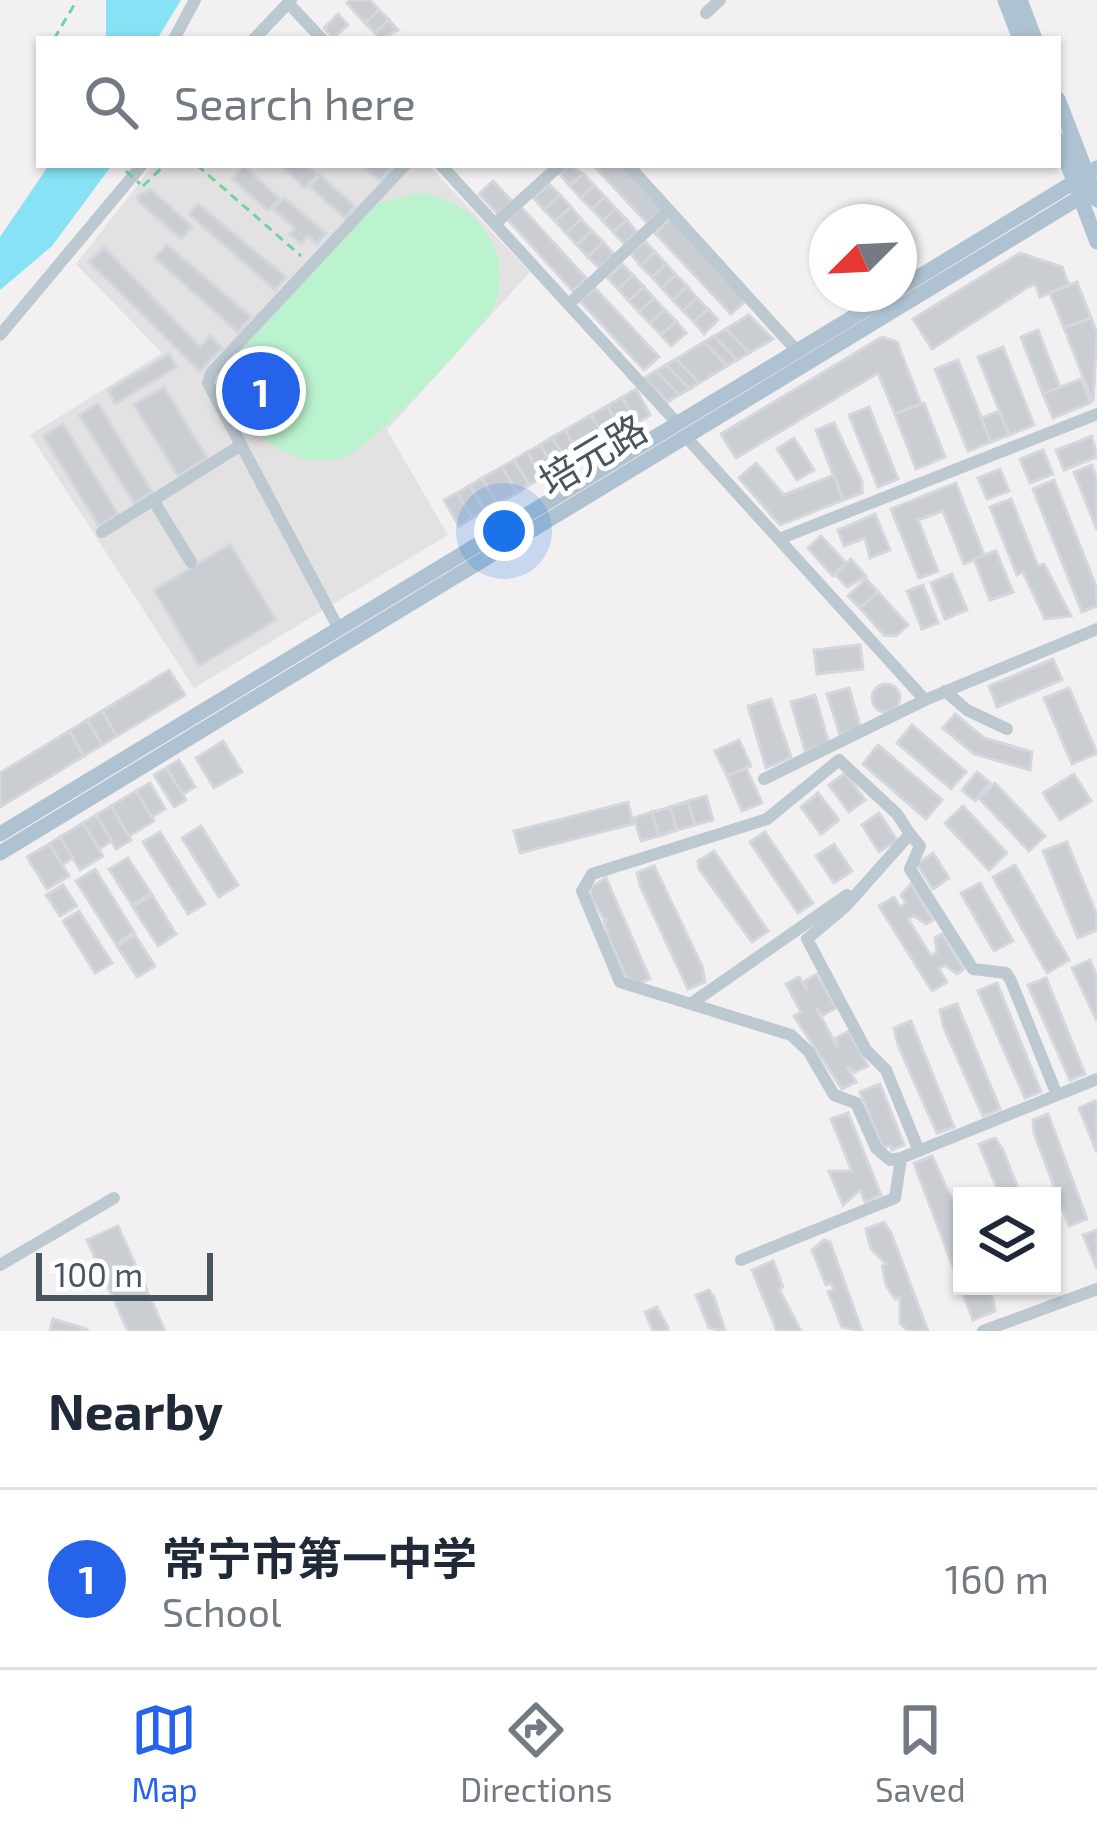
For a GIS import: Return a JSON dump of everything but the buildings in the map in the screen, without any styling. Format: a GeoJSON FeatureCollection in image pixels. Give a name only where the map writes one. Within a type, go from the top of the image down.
{"type":"FeatureCollection","features":[{"type":"Feature","properties":{"kind":"main road"},"geometry":{"type":"LineString","coordinates":[[1005,0],[1018,36]]}},
{"type":"Feature","properties":{"kind":"main road"},"geometry":{"type":"LineString","coordinates":[[1020,0],[1034,36]]}},
{"type":"Feature","properties":{"kind":"main road"},"geometry":{"type":"LineString","coordinates":[[1061,107],[1089,185],[1097,242]]}},
{"type":"Feature","properties":{"kind":"main road"},"geometry":{"type":"LineString","coordinates":[[1061,144],[1089,185]]}},
{"type":"Feature","properties":{"kind":"main road"},"geometry":{"type":"LineString","coordinates":[[917,279],[1089,185]]}},
{"type":"Feature","properties":{"kind":"main road","name":"培元路"},"geometry":{"type":"LineString","coordinates":[[0,853],[682,430],[1089,185]]}},
{"type":"Feature","properties":{"kind":"main road","name":"培元路"},"geometry":{"type":"LineString","coordinates":[[0,834],[339,629],[682,430],[861,312]]}},
{"type":"Feature","properties":{"kind":"street"},"geometry":{"type":"LineString","coordinates":[[176,36],[195,0]]}},
{"type":"Feature","properties":{"kind":"street"},"geometry":{"type":"LineString","coordinates":[[706,13],[720,0]]}},
{"type":"Feature","properties":{"kind":"street"},"geometry":{"type":"LineString","coordinates":[[257,36],[290,2],[319,36]]}},
{"type":"Feature","properties":{"kind":"street"},"geometry":{"type":"LineString","coordinates":[[0,335],[139,168]]}},
{"type":"Feature","properties":{"kind":"street"},"geometry":{"type":"LineString","coordinates":[[339,629],[209,393],[211,373],[402,168]]}},
{"type":"Feature","properties":{"kind":"street"},"geometry":{"type":"LineString","coordinates":[[444,168],[925,700]]}},
{"type":"Feature","properties":{"kind":"street"},"geometry":{"type":"LineString","coordinates":[[496,223],[557,168]]}},
{"type":"Feature","properties":{"kind":"street"},"geometry":{"type":"LineString","coordinates":[[631,168],[797,351]]}},
{"type":"Feature","properties":{"kind":"street"},"geometry":{"type":"LineString","coordinates":[[569,304],[669,210]]}},
{"type":"Feature","properties":{"kind":"street"},"geometry":{"type":"LineString","coordinates":[[779,539],[1097,414]]}},
{"type":"Feature","properties":{"kind":"street"},"geometry":{"type":"LineString","coordinates":[[102,532],[238,447]]}},
{"type":"Feature","properties":{"kind":"street"},"geometry":{"type":"LineString","coordinates":[[153,500],[191,562]]}},
{"type":"Feature","properties":{"kind":"street"},"geometry":{"type":"LineString","coordinates":[[764,779],[925,700],[1097,628]]}},
{"type":"Feature","properties":{"kind":"street"},"geometry":{"type":"LineString","coordinates":[[945,691],[967,710],[1007,729]]}},
{"type":"Feature","properties":{"kind":"street"},"geometry":{"type":"LineString","coordinates":[[1057,1095],[1012,981],[1000,972],[973,969],[910,868],[920,846],[896,814],[838,760],[767,819],[585,879],[582,891],[620,982],[791,1035],[809,1052],[834,1096],[856,1103],[876,1148],[890,1160],[919,1151],[1097,1079]]}},
{"type":"Feature","properties":{"kind":"street"},"geometry":{"type":"LineString","coordinates":[[910,834],[852,900],[807,939],[866,1050],[886,1070],[919,1151]]}},
{"type":"Feature","properties":{"kind":"street"},"geometry":{"type":"LineString","coordinates":[[692,1003],[847,896],[852,900]]}},
{"type":"Feature","properties":{"kind":"street"},"geometry":{"type":"LineString","coordinates":[[741,1260],[895,1198],[901,1158]]}},
{"type":"Feature","properties":{"kind":"street"},"geometry":{"type":"LineString","coordinates":[[0,1265],[114,1198]]}},
{"type":"Feature","properties":{"kind":"street"},"geometry":{"type":"LineString","coordinates":[[983,1331],[1097,1289]]}},
{"type":"Feature","properties":{"kind":"path"},"geometry":{"type":"LineString","coordinates":[[56,36],[77,0]]}},
{"type":"Feature","properties":{"kind":"path"},"geometry":{"type":"LineString","coordinates":[[125,171],[145,188],[162,168]]}},
{"type":"Feature","properties":{"kind":"path"},"geometry":{"type":"LineString","coordinates":[[200,168],[311,265]]}},
{"type":"Feature","properties":{"kind":"shaded area"},"geometry":{"type":"Polygon","coordinates":[[[151,168],[431,168],[530,272],[387,430],[448,535],[194,688],[30,435],[162,353],[76,264],[151,168]]]}},
{"type":"Feature","properties":{"kind":"green space"},"geometry":{"type":"Polygon","coordinates":[[[418,193],[456,205],[485,230],[499,264],[495,304],[451,359],[361,447],[349,455],[318,460],[279,449],[250,420],[242,401],[239,370],[230,362],[376,204],[418,193]]]}},
{"type":"Feature","properties":{"kind":"water"},"geometry":{"type":"Polygon","coordinates":[[[106,0],[181,0],[159,36],[106,36],[106,0]]]}},
{"type":"Feature","properties":{"kind":"water"},"geometry":{"type":"Polygon","coordinates":[[[47,168],[110,168],[52,246],[0,290],[0,237],[47,168]]]}},
{"type":"Feature","properties":{"kind":"place","name":"常宁市第一中学"},"geometry":{"type":"Point","coordinates":[261,391]}}]}
